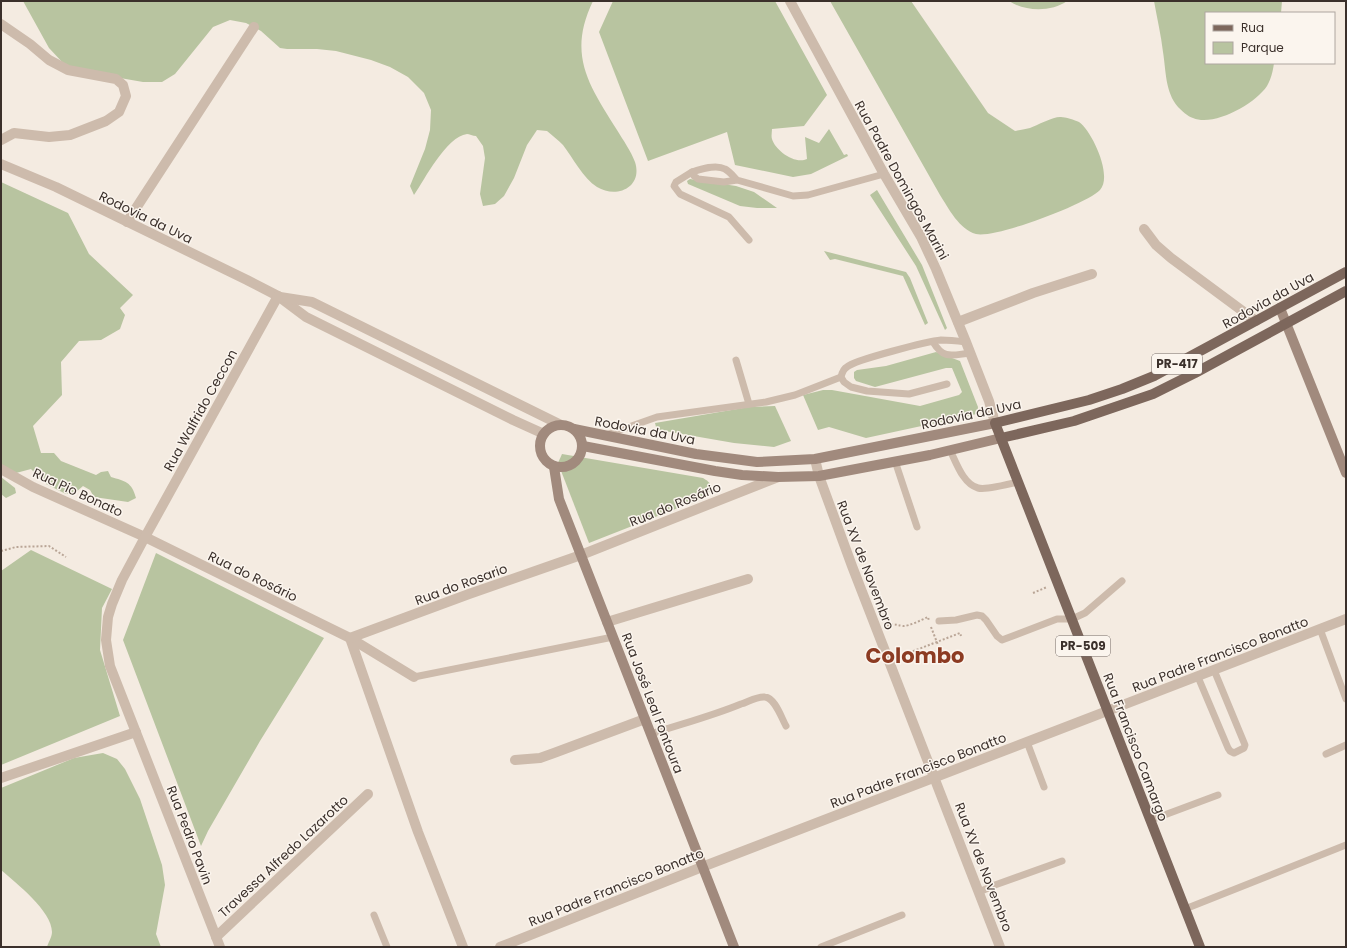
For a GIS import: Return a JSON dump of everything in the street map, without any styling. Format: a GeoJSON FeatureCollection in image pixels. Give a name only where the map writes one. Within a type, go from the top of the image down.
{"type":"FeatureCollection","features":[{"type":"Feature","properties":{"kind":"main road","name":"Rodovia da Uva"},"geometry":{"type":"LineString","coordinates":[[574,429],[696,454],[757,462],[815,459],[995,423],[1089,400],[1154,376],[1346,272]]}},
{"type":"Feature","properties":{"kind":"main road","name":"PR-417"},"geometry":{"type":"LineString","coordinates":[[583,446],[722,472],[742,475],[778,477],[819,476],[950,450],[1074,420],[1153,394],[1195,373],[1346,291]]}},
{"type":"Feature","properties":{"kind":"main road"},"geometry":{"type":"LineString","coordinates":[[1280,308],[1346,473]]}},
{"type":"Feature","properties":{"kind":"main road","name":"Rua Francisco Camargo"},"geometry":{"type":"LineString","coordinates":[[995,423],[1200,947]]}},
{"type":"Feature","properties":{"kind":"main road"},"geometry":{"type":"LineString","coordinates":[[554,426],[568,426],[574,429],[582,440],[582,453],[574,464],[568,467],[554,467],[548,463],[541,453],[540,446],[544,434],[554,426]]}},
{"type":"Feature","properties":{"kind":"main road","name":"Rua José Leal Fontoura"},"geometry":{"type":"LineString","coordinates":[[554,467],[559,499],[734,947]]}},
{"type":"Feature","properties":{"kind":"street","name":"Rua Padre Domingos Marini"},"geometry":{"type":"LineString","coordinates":[[790,1],[884,174],[921,237],[966,342],[989,401],[995,423]]}},
{"type":"Feature","properties":{"kind":"street"},"geometry":{"type":"LineString","coordinates":[[1,24],[30,44],[49,60],[68,70],[116,79],[123,85],[126,96],[119,112],[106,121],[70,135],[49,137],[14,133],[1,140]]}},
{"type":"Feature","properties":{"kind":"street"},"geometry":{"type":"LineString","coordinates":[[127,222],[254,27]]}},
{"type":"Feature","properties":{"kind":"street","name":"Rodovia da Uva"},"geometry":{"type":"LineString","coordinates":[[1,164],[56,187],[278,296],[306,317],[544,434]]}},
{"type":"Feature","properties":{"kind":"street"},"geometry":{"type":"LineString","coordinates":[[1144,229],[1156,245],[1171,258],[1256,321]]}},
{"type":"Feature","properties":{"kind":"street"},"geometry":{"type":"LineString","coordinates":[[958,322],[1033,293],[1092,274]]}},
{"type":"Feature","properties":{"kind":"street","name":"Rodovia da Uva"},"geometry":{"type":"LineString","coordinates":[[278,296],[312,302],[561,425]]}},
{"type":"Feature","properties":{"kind":"street","name":"Rua Walfrido Ceccon"},"geometry":{"type":"LineString","coordinates":[[136,732],[110,666],[106,640],[108,617],[112,604],[122,580],[145,537],[278,296]]}},
{"type":"Feature","properties":{"kind":"street","name":"Rua XV de Novembro"},"geometry":{"type":"LineString","coordinates":[[815,459],[819,476],[889,661],[936,778],[1000,947]]}},
{"type":"Feature","properties":{"kind":"street","name":"Rua Pio Bonato"},"geometry":{"type":"LineString","coordinates":[[1,469],[33,487],[145,537]]}},
{"type":"Feature","properties":{"kind":"street","name":"Rua do Rosário"},"geometry":{"type":"LineString","coordinates":[[581,555],[778,477]]}},
{"type":"Feature","properties":{"kind":"street","name":"Rua do Rosário"},"geometry":{"type":"LineString","coordinates":[[145,537],[350,638],[414,677]]}},
{"type":"Feature","properties":{"kind":"street","name":"Rua do Rosario"},"geometry":{"type":"LineString","coordinates":[[350,638],[581,555]]}},
{"type":"Feature","properties":{"kind":"street"},"geometry":{"type":"LineString","coordinates":[[607,622],[748,579]]}},
{"type":"Feature","properties":{"kind":"street","name":"Rua Padre Francisco Bonatto"},"geometry":{"type":"LineString","coordinates":[[500,947],[702,866],[936,778],[1346,619]]}},
{"type":"Feature","properties":{"kind":"street"},"geometry":{"type":"LineString","coordinates":[[350,638],[418,832],[463,947]]}},
{"type":"Feature","properties":{"kind":"street"},"geometry":{"type":"LineString","coordinates":[[515,760],[540,758],[645,719]]}},
{"type":"Feature","properties":{"kind":"street"},"geometry":{"type":"LineString","coordinates":[[1,778],[136,732]]}},
{"type":"Feature","properties":{"kind":"street","name":"Rua Pedro Pavin"},"geometry":{"type":"LineString","coordinates":[[136,732],[218,942]]}},
{"type":"Feature","properties":{"kind":"street","name":"Travessa Alfredo Lazarotto"},"geometry":{"type":"LineString","coordinates":[[218,942],[368,794]]}},
{"type":"Feature","properties":{"kind":"lane"},"geometry":{"type":"LineString","coordinates":[[749,240],[729,217],[680,194],[674,186],[676,182],[692,172],[718,167],[725,169],[738,180],[793,196],[808,195],[884,174]]}},
{"type":"Feature","properties":{"kind":"lane"},"geometry":{"type":"LineString","coordinates":[[692,172],[698,179],[724,182],[738,180]]}},
{"type":"Feature","properties":{"kind":"lane"},"geometry":{"type":"LineString","coordinates":[[604,436],[657,417],[766,402],[789,396],[841,377],[847,366],[916,345],[941,340],[966,342]]}},
{"type":"Feature","properties":{"kind":"lane"},"geometry":{"type":"LineString","coordinates":[[933,342],[938,350],[951,356],[970,353]]}},
{"type":"Feature","properties":{"kind":"lane"},"geometry":{"type":"LineString","coordinates":[[736,360],[749,404]]}},
{"type":"Feature","properties":{"kind":"lane"},"geometry":{"type":"LineString","coordinates":[[841,377],[844,382],[851,387],[909,394],[947,384]]}},
{"type":"Feature","properties":{"kind":"lane"},"geometry":{"type":"LineString","coordinates":[[950,450],[961,472],[970,484],[979,488],[1018,482]]}},
{"type":"Feature","properties":{"kind":"lane"},"geometry":{"type":"LineString","coordinates":[[895,461],[917,527]]}},
{"type":"Feature","properties":{"kind":"lane"},"geometry":{"type":"LineString","coordinates":[[939,621],[956,620],[977,614],[986,620],[997,636],[1002,640],[1057,619],[1072,619],[1085,613],[1122,581]]}},
{"type":"Feature","properties":{"kind":"lane"},"geometry":{"type":"LineString","coordinates":[[1320,629],[1346,699]]}},
{"type":"Feature","properties":{"kind":"lane"},"geometry":{"type":"LineString","coordinates":[[414,677],[613,637]]}},
{"type":"Feature","properties":{"kind":"lane"},"geometry":{"type":"LineString","coordinates":[[1198,676],[1228,748],[1234,753],[1244,748],[1245,745],[1214,670]]}},
{"type":"Feature","properties":{"kind":"lane"},"geometry":{"type":"LineString","coordinates":[[651,734],[764,696],[770,699],[775,705],[786,726]]}},
{"type":"Feature","properties":{"kind":"lane"},"geometry":{"type":"LineString","coordinates":[[1028,742],[1044,787]]}},
{"type":"Feature","properties":{"kind":"lane"},"geometry":{"type":"LineString","coordinates":[[1326,754],[1346,745]]}},
{"type":"Feature","properties":{"kind":"lane"},"geometry":{"type":"LineString","coordinates":[[1151,820],[1218,795]]}},
{"type":"Feature","properties":{"kind":"lane"},"geometry":{"type":"LineString","coordinates":[[1185,909],[1346,845]]}},
{"type":"Feature","properties":{"kind":"lane"},"geometry":{"type":"LineString","coordinates":[[979,892],[1062,861]]}},
{"type":"Feature","properties":{"kind":"lane"},"geometry":{"type":"LineString","coordinates":[[374,915],[387,947]]}},
{"type":"Feature","properties":{"kind":"lane"},"geometry":{"type":"LineString","coordinates":[[821,947],[902,915]]}},
{"type":"Feature","properties":{"kind":"path"},"geometry":{"type":"LineString","coordinates":[[1,551],[16,547],[49,546],[66,557]]}},
{"type":"Feature","properties":{"kind":"path"},"geometry":{"type":"LineString","coordinates":[[1033,593],[1058,583]]}},
{"type":"Feature","properties":{"kind":"path"},"geometry":{"type":"LineString","coordinates":[[877,629],[894,623],[902,626],[907,625],[928,617],[938,645]]}},
{"type":"Feature","properties":{"kind":"path"},"geometry":{"type":"LineString","coordinates":[[889,661],[960,633],[961,636]]}},
{"type":"Feature","properties":{"kind":"green space"},"geometry":{"type":"Polygon","coordinates":[[[23,1],[593,1],[585,20],[582,38],[582,54],[585,69],[590,84],[635,162],[635,178],[632,184],[620,191],[612,192],[597,187],[587,178],[561,143],[547,131],[537,130],[527,145],[514,178],[504,196],[495,204],[483,206],[480,194],[485,158],[483,146],[476,136],[467,134],[459,137],[444,150],[414,195],[410,186],[425,149],[430,130],[431,110],[424,93],[408,77],[390,67],[371,60],[336,51],[280,48],[261,31],[246,23],[230,20],[213,27],[175,74],[162,82],[143,82],[80,71],[64,64],[49,48],[23,1]]]}},
{"type":"Feature","properties":{"kind":"green space"},"geometry":{"type":"Polygon","coordinates":[[[613,1],[775,1],[827,95],[804,126],[772,129],[772,138],[774,143],[781,152],[791,158],[797,160],[807,159],[805,137],[819,143],[829,129],[844,155],[847,154],[848,156],[811,174],[793,177],[735,165],[727,132],[648,161],[599,32],[613,1]]]}},
{"type":"Feature","properties":{"kind":"green space"},"geometry":{"type":"Polygon","coordinates":[[[830,1],[911,1],[988,113],[1015,131],[1030,128],[1058,117],[1075,120],[1084,127],[1090,134],[1095,144],[1102,165],[1104,175],[1100,190],[1078,203],[1020,226],[986,234],[976,234],[964,228],[955,218],[940,195],[830,1]]]}},
{"type":"Feature","properties":{"kind":"green space"},"geometry":{"type":"Polygon","coordinates":[[[1009,1],[1067,1],[1061,5],[1046,9],[1030,9],[1015,5],[1009,1]]]}},
{"type":"Feature","properties":{"kind":"green space"},"geometry":{"type":"Polygon","coordinates":[[[1154,1],[1282,1],[1281,12],[1205,12],[1205,64],[1274,64],[1270,81],[1261,93],[1244,106],[1222,117],[1202,120],[1187,115],[1178,107],[1168,88],[1154,1]]]}},
{"type":"Feature","properties":{"kind":"green space"},"geometry":{"type":"Polygon","coordinates":[[[690,179],[736,186],[754,192],[777,208],[740,206],[688,184],[687,181],[690,179]]]}},
{"type":"Feature","properties":{"kind":"green space"},"geometry":{"type":"Polygon","coordinates":[[[1,182],[68,213],[89,254],[133,295],[120,308],[125,315],[120,329],[101,340],[79,341],[61,362],[62,395],[33,426],[41,453],[54,453],[61,461],[96,475],[101,472],[108,471],[111,477],[124,481],[130,485],[136,498],[128,502],[94,497],[90,490],[83,486],[76,492],[66,494],[46,484],[31,469],[16,473],[1,471],[1,182]]]}},
{"type":"Feature","properties":{"kind":"green space"},"geometry":{"type":"Polygon","coordinates":[[[877,190],[922,265],[947,328],[945,330],[916,266],[870,195],[877,190]]]}},
{"type":"Feature","properties":{"kind":"green space"},"geometry":{"type":"Polygon","coordinates":[[[824,251],[906,272],[910,278],[928,323],[925,325],[903,276],[835,259],[830,260],[824,251]]]}},
{"type":"Feature","properties":{"kind":"green space"},"geometry":{"type":"Polygon","coordinates":[[[936,352],[960,361],[978,407],[977,414],[866,438],[829,427],[818,430],[803,395],[823,390],[832,390],[920,406],[959,395],[962,392],[952,368],[946,368],[875,387],[856,381],[854,378],[854,372],[857,370],[886,366],[936,352]]]}},
{"type":"Feature","properties":{"kind":"green space"},"geometry":{"type":"Polygon","coordinates":[[[775,406],[791,441],[774,447],[734,443],[659,430],[655,423],[749,407],[775,406]]]}},
{"type":"Feature","properties":{"kind":"green space"},"geometry":{"type":"Polygon","coordinates":[[[562,454],[703,478],[709,482],[711,489],[706,497],[589,543],[558,463],[562,454]]]}},
{"type":"Feature","properties":{"kind":"green space"},"geometry":{"type":"Polygon","coordinates":[[[1,477],[15,488],[16,493],[6,498],[1,494],[1,477]]]}},
{"type":"Feature","properties":{"kind":"green space"},"geometry":{"type":"Polygon","coordinates":[[[31,550],[112,589],[102,608],[100,650],[120,716],[1,765],[1,571],[31,550]]]}},
{"type":"Feature","properties":{"kind":"green space"},"geometry":{"type":"Polygon","coordinates":[[[156,553],[324,638],[260,741],[208,831],[201,846],[123,640],[156,553]]]}},
{"type":"Feature","properties":{"kind":"green space"},"geometry":{"type":"Polygon","coordinates":[[[103,753],[117,759],[125,769],[140,799],[162,865],[165,885],[156,934],[161,947],[47,947],[52,932],[46,915],[24,890],[1,870],[1,788],[74,758],[103,753]]]}},
{"type":"Feature","properties":{"kind":"district","name":"Colombo"},"geometry":{"type":"Point","coordinates":[915,656]}}]}
